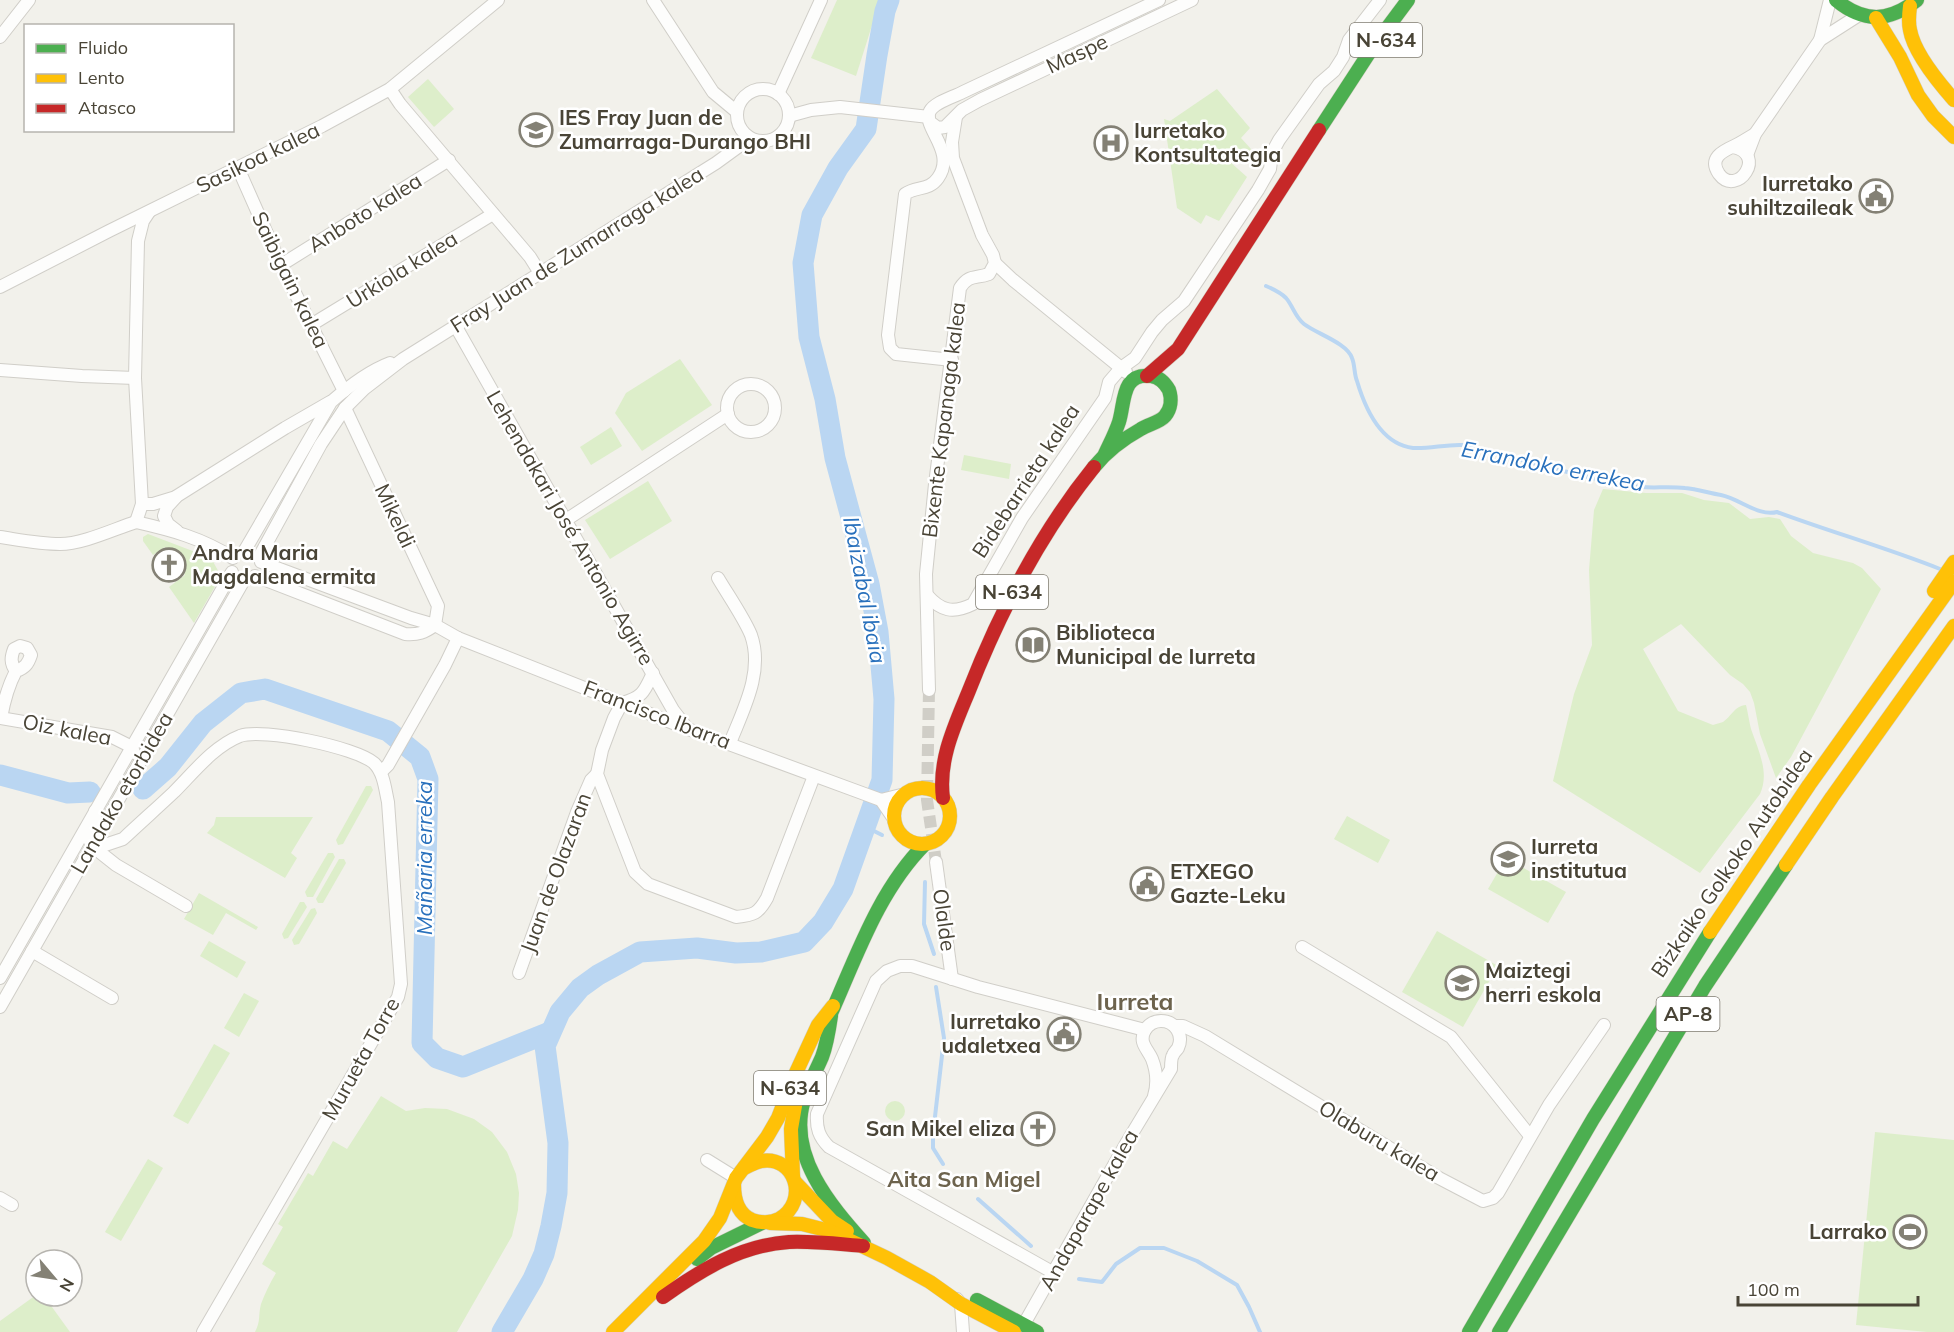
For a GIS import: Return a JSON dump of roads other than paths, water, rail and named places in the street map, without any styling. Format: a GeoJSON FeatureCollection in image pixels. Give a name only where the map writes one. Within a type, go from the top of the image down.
{"type":"FeatureCollection","features":[{"type":"Feature","properties":{"kind":"main road","name":"N-634"},"geometry":{"type":"LineString","coordinates":[[1178,349],[1352,79],[1408,0]]}},
{"type":"Feature","properties":{"kind":"main road","name":"N-634"},"geometry":{"type":"LineString","coordinates":[[1352,79],[1419,0]]}},
{"type":"Feature","properties":{"kind":"main road"},"geometry":{"type":"LineString","coordinates":[[1836,0],[1843,7],[1859,15],[1876,18],[1900,13],[1913,3]]}},
{"type":"Feature","properties":{"kind":"main road"},"geometry":{"type":"LineString","coordinates":[[1913,3],[1909,21],[1911,36],[1943,89],[1954,100]]}},
{"type":"Feature","properties":{"kind":"main road"},"geometry":{"type":"LineString","coordinates":[[1876,18],[1918,95],[1933,116],[1954,137]]}},
{"type":"Feature","properties":{"kind":"main road"},"geometry":{"type":"LineString","coordinates":[[1887,35],[1905,56],[1929,100],[1954,128]]}},
{"type":"Feature","properties":{"kind":"main road"},"geometry":{"type":"LineString","coordinates":[[1887,35],[1890,47],[1920,112],[1954,146]]}},
{"type":"Feature","properties":{"kind":"main road"},"geometry":{"type":"LineString","coordinates":[[1923,56],[1954,77]]}},
{"type":"Feature","properties":{"kind":"main road"},"geometry":{"type":"LineString","coordinates":[[1923,56],[1954,85]]}},
{"type":"Feature","properties":{"kind":"main road"},"geometry":{"type":"LineString","coordinates":[[1923,56],[1954,93]]}},
{"type":"Feature","properties":{"kind":"main road"},"geometry":{"type":"LineString","coordinates":[[1923,56],[1934,82],[1954,111]]}},
{"type":"Feature","properties":{"kind":"main road"},"geometry":{"type":"LineString","coordinates":[[1104,456],[1119,422],[1125,388],[1178,349]]}},
{"type":"Feature","properties":{"kind":"main road"},"geometry":{"type":"LineString","coordinates":[[1167,387],[1178,349]]}},
{"type":"Feature","properties":{"kind":"main road"},"geometry":{"type":"LineString","coordinates":[[1104,456],[1129,436],[1147,425],[1161,421],[1170,410],[1170,394],[1167,387],[1162,381],[1143,376]]}},
{"type":"Feature","properties":{"kind":"main road"},"geometry":{"type":"LineString","coordinates":[[1122,402],[1129,418],[1140,425],[1147,425]]}},
{"type":"Feature","properties":{"kind":"main road","name":"N-634"},"geometry":{"type":"LineString","coordinates":[[896,831],[895,809],[898,802],[911,792],[948,744],[1004,608],[1030,559],[1058,514],[1104,456]]}},
{"type":"Feature","properties":{"kind":"main road"},"geometry":{"type":"LineString","coordinates":[[1856,717],[1862,697],[1954,562]]}},
{"type":"Feature","properties":{"kind":"main road","name":"Bizkaiko Golkoko Autobidea"},"geometry":{"type":"LineString","coordinates":[[1469,1332],[1609,1092],[1671,992],[1759,857],[1856,717],[1954,582]]}},
{"type":"Feature","properties":{"kind":"main road","name":"AP-8"},"geometry":{"type":"LineString","coordinates":[[1499,1332],[1705,986],[1832,796],[1954,626]]}},
{"type":"Feature","properties":{"kind":"main road"},"geometry":{"type":"LineString","coordinates":[[1895,709],[1954,649]]}},
{"type":"Feature","properties":{"kind":"main road"},"geometry":{"type":"LineString","coordinates":[[943,798],[941,773],[948,744]]}},
{"type":"Feature","properties":{"kind":"main road"},"geometry":{"type":"LineString","coordinates":[[911,792],[927,789],[943,798]]}},
{"type":"Feature","properties":{"kind":"main road","name":"N-634"},"geometry":{"type":"LineString","coordinates":[[638,1308],[711,1248],[765,1223],[779,1220],[794,1204],[797,1193],[789,1133],[790,1119],[800,1087],[821,1041],[833,1006],[880,904],[907,862],[925,844],[933,842],[946,830],[949,813],[943,798]]}},
{"type":"Feature","properties":{"kind":"main road"},"geometry":{"type":"LineString","coordinates":[[896,831],[910,842],[925,844]]}},
{"type":"Feature","properties":{"kind":"main road","name":"N-634"},"geometry":{"type":"LineString","coordinates":[[880,904],[892,864]]}},
{"type":"Feature","properties":{"kind":"main road","name":"N-634"},"geometry":{"type":"LineString","coordinates":[[613,1332],[704,1241],[720,1218],[738,1177],[778,1118],[818,1025],[833,1006]]}},
{"type":"Feature","properties":{"kind":"main road"},"geometry":{"type":"LineString","coordinates":[[833,1006],[824,1052],[805,1093],[801,1108],[802,1145],[821,1190],[864,1244]]}},
{"type":"Feature","properties":{"kind":"main road"},"geometry":{"type":"LineString","coordinates":[[864,1244],[830,1231],[802,1224],[765,1223],[752,1220],[737,1206],[734,1196],[738,1177],[761,1160],[779,1163],[787,1168],[832,1221],[864,1244],[978,1313],[990,1314],[1023,1329],[1037,1332]]}},
{"type":"Feature","properties":{"kind":"main road"},"geometry":{"type":"LineString","coordinates":[[638,1308],[662,1298],[694,1274],[752,1248],[774,1243],[864,1244]]}},
{"type":"Feature","properties":{"kind":"main road"},"geometry":{"type":"LineString","coordinates":[[930,1282],[939,1282],[947,1286],[1023,1329]]}},
{"type":"Feature","properties":{"kind":"street"},"geometry":{"type":"LineString","coordinates":[[1,33],[29,0]]}},
{"type":"Feature","properties":{"kind":"street","name":"Sasikoa kalea"},"geometry":{"type":"LineString","coordinates":[[0,287],[322,126],[390,89],[498,0]]}},
{"type":"Feature","properties":{"kind":"street"},"geometry":{"type":"LineString","coordinates":[[653,0],[713,92],[737,112]]}},
{"type":"Feature","properties":{"kind":"street"},"geometry":{"type":"LineString","coordinates":[[778,94],[821,0]]}},
{"type":"Feature","properties":{"kind":"street","name":"Maspe"},"geometry":{"type":"LineString","coordinates":[[1159,0],[940,104],[930,111],[929,120],[935,127],[942,128],[959,113],[980,100],[1192,0]]}},
{"type":"Feature","properties":{"kind":"street"},"geometry":{"type":"LineString","coordinates":[[1121,368],[1135,358],[1162,320],[1184,301],[1258,190],[1270,169],[1272,153],[1279,140],[1318,84],[1334,71],[1343,57],[1349,40],[1380,0]]}},
{"type":"Feature","properties":{"kind":"street"},"geometry":{"type":"LineString","coordinates":[[1820,40],[1830,0]]}},
{"type":"Feature","properties":{"kind":"street"},"geometry":{"type":"LineString","coordinates":[[1755,134],[1722,151],[1716,160],[1717,171],[1725,179],[1735,180],[1744,175],[1749,166],[1747,155],[1755,134],[1820,40],[1859,15]]}},
{"type":"Feature","properties":{"kind":"street"},"geometry":{"type":"LineString","coordinates":[[390,89],[400,104],[530,257],[540,273]]}},
{"type":"Feature","properties":{"kind":"street"},"geometry":{"type":"LineString","coordinates":[[763,89],[778,94],[786,104],[789,116],[783,131],[770,140],[762,141],[747,136],[741,129],[737,112],[743,98],[756,90],[763,89]]}},
{"type":"Feature","properties":{"kind":"street"},"geometry":{"type":"LineString","coordinates":[[789,116],[811,110],[840,107],[906,114],[929,120],[945,158],[944,167],[930,186],[921,190],[908,191],[905,194],[888,335],[890,348],[896,354],[952,360]]}},
{"type":"Feature","properties":{"kind":"street"},"geometry":{"type":"LineString","coordinates":[[959,113],[952,142],[953,158],[995,263],[1012,280],[1121,368],[1143,376]]}},
{"type":"Feature","properties":{"kind":"street","name":"Fray Juan de Zumarraga kalea"},"geometry":{"type":"LineString","coordinates":[[403,359],[716,163],[738,147],[747,136]]}},
{"type":"Feature","properties":{"kind":"street"},"geometry":{"type":"LineString","coordinates":[[1733,147],[1747,155]]}},
{"type":"Feature","properties":{"kind":"street","name":"Anboto kalea"},"geometry":{"type":"LineString","coordinates":[[281,265],[449,160]]}},
{"type":"Feature","properties":{"kind":"street","name":"Saibigain kalea"},"geometry":{"type":"LineString","coordinates":[[238,168],[281,265],[344,391]]}},
{"type":"Feature","properties":{"kind":"street"},"geometry":{"type":"LineString","coordinates":[[136,522],[142,504],[135,378],[139,236],[143,221],[150,211]]}},
{"type":"Feature","properties":{"kind":"street","name":"Urkiola kalea"},"geometry":{"type":"LineString","coordinates":[[311,325],[493,214]]}},
{"type":"Feature","properties":{"kind":"street"},"geometry":{"type":"LineString","coordinates":[[117,227],[127,229],[139,236]]}},
{"type":"Feature","properties":{"kind":"street","name":"Bixente Kapanaga kalea"},"geometry":{"type":"LineString","coordinates":[[927,595],[926,574],[936,477],[960,288],[970,277],[989,274],[995,263]]}},
{"type":"Feature","properties":{"kind":"street","name":"Lehendakari José Antonio Agirre"},"geometry":{"type":"LineString","coordinates":[[455,325],[673,710],[688,729]]}},
{"type":"Feature","properties":{"kind":"street"},"geometry":{"type":"LineString","coordinates":[[142,504],[153,504],[177,496],[285,428],[332,402],[344,391],[382,366],[403,359]]}},
{"type":"Feature","properties":{"kind":"street"},"geometry":{"type":"LineString","coordinates":[[250,578],[259,572],[260,560],[321,444],[345,408],[364,389],[403,359]]}},
{"type":"Feature","properties":{"kind":"street","name":"Bidebarrieta kalea"},"geometry":{"type":"LineString","coordinates":[[927,595],[935,605],[946,609],[958,610],[973,604],[1022,518],[1105,398],[1111,379],[1121,368]]}},
{"type":"Feature","properties":{"kind":"street"},"geometry":{"type":"LineString","coordinates":[[0,370],[135,378]]}},
{"type":"Feature","properties":{"kind":"street"},"geometry":{"type":"LineString","coordinates":[[1111,379],[1122,402]]}},
{"type":"Feature","properties":{"kind":"street"},"geometry":{"type":"LineString","coordinates":[[245,550],[332,402]]}},
{"type":"Feature","properties":{"kind":"street","name":"Mikeldi"},"geometry":{"type":"LineString","coordinates":[[345,408],[438,606],[435,625]]}},
{"type":"Feature","properties":{"kind":"street"},"geometry":{"type":"LineString","coordinates":[[566,520],[728,414]]}},
{"type":"Feature","properties":{"kind":"street"},"geometry":{"type":"LineString","coordinates":[[177,496],[167,507],[164,516],[168,524],[177,531]]}},
{"type":"Feature","properties":{"kind":"street"},"geometry":{"type":"LineString","coordinates":[[0,537],[36,543],[62,544],[76,542],[136,522],[177,531],[215,547],[233,558]]}},
{"type":"Feature","properties":{"kind":"street"},"geometry":{"type":"LineString","coordinates":[[260,560],[250,551],[240,551],[231,562],[232,572],[236,576],[250,578],[405,634],[424,633],[435,625]]}},
{"type":"Feature","properties":{"kind":"street","name":"Francisco Ibarra"},"geometry":{"type":"LineString","coordinates":[[260,560],[435,625],[458,638],[688,729],[881,800]]}},
{"type":"Feature","properties":{"kind":"street","name":"Landako etorbidea"},"geometry":{"type":"LineString","coordinates":[[0,978],[232,572]]}},
{"type":"Feature","properties":{"kind":"street","name":"Landako etorbidea"},"geometry":{"type":"LineString","coordinates":[[0,1007],[125,788],[250,578]]}},
{"type":"Feature","properties":{"kind":"street"},"geometry":{"type":"LineString","coordinates":[[718,578],[750,634],[754,651],[754,671],[748,697],[730,743]]}},
{"type":"Feature","properties":{"kind":"street"},"geometry":{"type":"LineString","coordinates":[[927,595],[929,690]]}},
{"type":"Feature","properties":{"kind":"street"},"geometry":{"type":"LineString","coordinates":[[92,846],[105,845],[123,839],[219,748],[241,735],[261,734],[331,745],[356,753],[384,768],[447,663],[458,638]]}},
{"type":"Feature","properties":{"kind":"street"},"geometry":{"type":"LineString","coordinates":[[0,718],[6,693],[16,671]]}},
{"type":"Feature","properties":{"kind":"street"},"geometry":{"type":"LineString","coordinates":[[622,703],[644,694],[653,673]]}},
{"type":"Feature","properties":{"kind":"street","name":"Juan de Olazaran"},"geometry":{"type":"LineString","coordinates":[[622,703],[602,750],[597,774],[635,872],[648,884],[736,917],[759,911],[767,898],[814,776]]}},
{"type":"Feature","properties":{"kind":"street","name":"Oiz kalea"},"geometry":{"type":"LineString","coordinates":[[0,718],[112,737],[132,747]]}},
{"type":"Feature","properties":{"kind":"street"},"geometry":{"type":"LineString","coordinates":[[125,788],[123,782],[135,760],[132,747]]}},
{"type":"Feature","properties":{"kind":"street","name":"Murueta Torre"},"geometry":{"type":"LineString","coordinates":[[203,1332],[398,997],[401,984],[396,896],[384,768]]}},
{"type":"Feature","properties":{"kind":"street","name":"Juan de Olazaran"},"geometry":{"type":"LineString","coordinates":[[519,973],[577,812],[591,780],[597,774]]}},
{"type":"Feature","properties":{"kind":"street"},"geometry":{"type":"LineString","coordinates":[[896,831],[881,800],[911,792]]}},
{"type":"Feature","properties":{"kind":"street"},"geometry":{"type":"LineString","coordinates":[[95,811],[95,823],[88,837],[92,846],[116,865],[186,906]]}},
{"type":"Feature","properties":{"kind":"street","name":"Olalde"},"geometry":{"type":"LineString","coordinates":[[936,862],[952,978]]}},
{"type":"Feature","properties":{"kind":"street"},"geometry":{"type":"LineString","coordinates":[[1302,947],[1451,1037],[1530,1136]]}},
{"type":"Feature","properties":{"kind":"street"},"geometry":{"type":"LineString","coordinates":[[32,951],[112,998]]}},
{"type":"Feature","properties":{"kind":"street"},"geometry":{"type":"LineString","coordinates":[[1054,1273],[829,1147],[821,1140],[816,1125],[817,1114],[876,981],[887,971],[900,966],[912,966],[978,987],[1145,1030]]}},
{"type":"Feature","properties":{"kind":"street"},"geometry":{"type":"LineString","coordinates":[[1154,1096],[1158,1085],[1151,1056],[1144,1047],[1145,1030],[1159,1021],[1164,1021],[1174,1026],[1183,1026],[1205,1036]]}},
{"type":"Feature","properties":{"kind":"street","name":"Olaburu kalea"},"geometry":{"type":"LineString","coordinates":[[1205,1036],[1438,1178],[1483,1201],[1493,1198],[1498,1193],[1530,1136],[1604,1025]]}},
{"type":"Feature","properties":{"kind":"street"},"geometry":{"type":"LineString","coordinates":[[1174,1026],[1180,1036],[1176,1050]]}},
{"type":"Feature","properties":{"kind":"street"},"geometry":{"type":"LineString","coordinates":[[1151,1056],[1162,1059],[1205,1036]]}},
{"type":"Feature","properties":{"kind":"street","name":"Andaparape kalea"},"geometry":{"type":"LineString","coordinates":[[1023,1329],[1171,1069],[1176,1050]]}},
{"type":"Feature","properties":{"kind":"street"},"geometry":{"type":"LineString","coordinates":[[707,1160],[738,1177]]}},
{"type":"Feature","properties":{"kind":"street"},"geometry":{"type":"LineString","coordinates":[[0,1198],[12,1205]]}},
{"type":"Feature","properties":{"kind":"street"},"geometry":{"type":"LineString","coordinates":[[947,1286],[961,1304],[963,1332]]}},
{"type":"Feature","properties":{"kind":"waterway","name":"Ibaizabal ibaia"},"geometry":{"type":"LineString","coordinates":[[502,1332],[533,1279],[544,1254],[557,1193],[558,1143],[545,1046],[560,1012],[580,988],[598,975],[640,952],[697,948],[736,953],[761,952],[804,942],[823,922],[843,889],[882,780],[884,699],[878,632],[869,584],[835,458],[825,399],[809,337],[803,263],[812,215],[838,168],[866,129],[877,55],[889,0]]}},
{"type":"Feature","properties":{"kind":"waterway","name":"Errandoko errekea"},"geometry":{"type":"LineString","coordinates":[[1266,286],[1286,298],[1304,324],[1338,343],[1349,353],[1360,391],[1370,413],[1383,432],[1402,445],[1413,448],[1463,445],[1609,482],[1637,487],[1678,487],[1721,495],[1756,510],[1777,512],[1940,569]]}},
{"type":"Feature","properties":{"kind":"waterway","name":"Mañaria erreka"},"geometry":{"type":"LineString","coordinates":[[143,789],[168,767],[203,723],[241,693],[265,689],[388,731],[420,757],[428,779],[422,1043],[437,1058],[463,1067],[550,1032]]}},
{"type":"Feature","properties":{"kind":"waterway","name":"Mañaria erreka"},"geometry":{"type":"LineString","coordinates":[[0,775],[68,793],[90,792]]}},
{"type":"Feature","properties":{"kind":"waterway"},"geometry":{"type":"LineString","coordinates":[[866,827],[882,835]]}},
{"type":"Feature","properties":{"kind":"waterway"},"geometry":{"type":"LineString","coordinates":[[925,882],[924,924],[934,954]]}},
{"type":"Feature","properties":{"kind":"waterway"},"geometry":{"type":"LineString","coordinates":[[936,987],[944,1038],[933,1148],[943,1164]]}},
{"type":"Feature","properties":{"kind":"waterway"},"geometry":{"type":"LineString","coordinates":[[978,1199],[1031,1246]]}},
{"type":"Feature","properties":{"kind":"waterway"},"geometry":{"type":"LineString","coordinates":[[1079,1279],[1102,1282],[1116,1264],[1140,1248],[1164,1248],[1197,1261],[1237,1285],[1260,1332]]}},
{"type":"Feature","properties":{"kind":"tunnel"},"geometry":{"type":"LineString","coordinates":[[929,690],[927,800],[936,862]]}},
{"type":"Feature","properties":{"kind":"place","name":"IES Fray Juan de Zumarraga-Durango BHI"},"geometry":{"type":"Point","coordinates":[536,130]}},
{"type":"Feature","properties":{"kind":"place","name":"Iurretako Kontsultategia"},"geometry":{"type":"Point","coordinates":[1111,143]}},
{"type":"Feature","properties":{"kind":"place","name":"Iurretako suhiltzaileak"},"geometry":{"type":"Point","coordinates":[1876,196]}},
{"type":"Feature","properties":{"kind":"place","name":"Andra Maria Magdalena ermita"},"geometry":{"type":"Point","coordinates":[169,565]}},
{"type":"Feature","properties":{"kind":"place","name":"Biblioteca Municipal de Iurreta"},"geometry":{"type":"Point","coordinates":[1033,645]}},
{"type":"Feature","properties":{"kind":"place","name":"Iurreta institutua"},"geometry":{"type":"Point","coordinates":[1508,859]}},
{"type":"Feature","properties":{"kind":"place","name":"ETXEGO Gazte-Leku"},"geometry":{"type":"Point","coordinates":[1147,884]}},
{"type":"Feature","properties":{"kind":"place","name":"Maiztegi herri eskola"},"geometry":{"type":"Point","coordinates":[1462,983]}},
{"type":"Feature","properties":{"kind":"place","name":"Iurretako udaletxea"},"geometry":{"type":"Point","coordinates":[1064,1034]}},
{"type":"Feature","properties":{"kind":"place","name":"San Mikel eliza"},"geometry":{"type":"Point","coordinates":[1038,1129]}},
{"type":"Feature","properties":{"kind":"place","name":"Larrako"},"geometry":{"type":"Point","coordinates":[1910,1232]}},
{"type":"Feature","properties":{"kind":"district","name":"Iurreta"},"geometry":{"type":"Point","coordinates":[1135,1002]}},
{"type":"Feature","properties":{"kind":"district","name":"Aita San Migel"},"geometry":{"type":"Point","coordinates":[964,1179]}}]}
